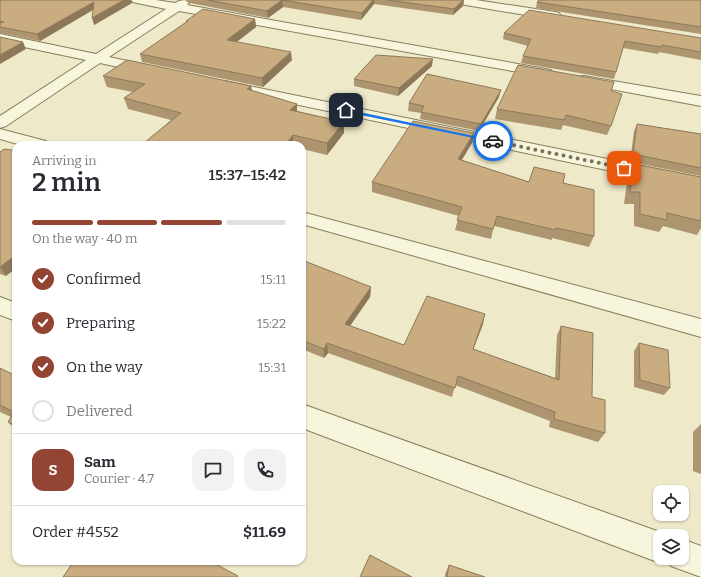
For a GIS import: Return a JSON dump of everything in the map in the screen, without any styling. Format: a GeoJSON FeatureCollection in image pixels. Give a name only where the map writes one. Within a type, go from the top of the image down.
{"type":"FeatureCollection","features":[{"type":"Feature","properties":{"kind":"street"},"geometry":{"type":"LineString","coordinates":[[137,0],[183,4],[701,101]]}},
{"type":"Feature","properties":{"kind":"street"},"geometry":{"type":"LineString","coordinates":[[454,0],[570,19]]}},
{"type":"Feature","properties":{"kind":"street"},"geometry":{"type":"LineString","coordinates":[[0,123],[183,4]]}},
{"type":"Feature","properties":{"kind":"street"},"geometry":{"type":"LineString","coordinates":[[0,38],[162,72]]}},
{"type":"Feature","properties":{"kind":"street"},"geometry":{"type":"LineString","coordinates":[[209,82],[701,184]]}},
{"type":"Feature","properties":{"kind":"street"},"geometry":{"type":"LineString","coordinates":[[0,134],[25,141]]}},
{"type":"Feature","properties":{"kind":"street"},"geometry":{"type":"LineString","coordinates":[[306,219],[701,328]]}},
{"type":"Feature","properties":{"kind":"street"},"geometry":{"type":"LineString","coordinates":[[0,306],[12,310]]}},
{"type":"Feature","properties":{"kind":"street"},"geometry":{"type":"LineString","coordinates":[[306,417],[653,544]]}},
{"type":"Feature","properties":{"kind":"street"},"geometry":{"type":"LineString","coordinates":[[689,558],[701,562]]}},
{"type":"Feature","properties":{"kind":"building"},"geometry":{"type":"Polygon","coordinates":[[[0,0],[124,0],[92,18],[94,2],[37,34],[0,27],[0,23],[4,22],[0,21],[0,0]]]}},
{"type":"Feature","properties":{"kind":"building"},"geometry":{"type":"Polygon","coordinates":[[[208,0],[282,0],[267,11],[208,0]]]}},
{"type":"Feature","properties":{"kind":"building"},"geometry":{"type":"Polygon","coordinates":[[[282,0],[373,0],[362,13],[282,0]]]}},
{"type":"Feature","properties":{"kind":"building"},"geometry":{"type":"Polygon","coordinates":[[[388,0],[463,0],[454,9],[388,0]]]}},
{"type":"Feature","properties":{"kind":"building"},"geometry":{"type":"Polygon","coordinates":[[[539,0],[701,0],[701,27],[537,2],[539,0]]]}},
{"type":"Feature","properties":{"kind":"building"},"geometry":{"type":"Polygon","coordinates":[[[203,9],[255,19],[227,40],[291,52],[262,78],[140,54],[203,9]]]}},
{"type":"Feature","properties":{"kind":"building"},"geometry":{"type":"Polygon","coordinates":[[[529,10],[701,38],[701,52],[662,45],[661,47],[625,41],[616,72],[523,56],[531,39],[504,33],[529,10]]]}},
{"type":"Feature","properties":{"kind":"building"},"geometry":{"type":"Polygon","coordinates":[[[0,37],[23,42],[0,55],[0,37]]]}},
{"type":"Feature","properties":{"kind":"building"},"geometry":{"type":"Polygon","coordinates":[[[376,55],[433,59],[399,88],[354,79],[376,55]]]}},
{"type":"Feature","properties":{"kind":"building"},"geometry":{"type":"Polygon","coordinates":[[[127,60],[251,86],[247,89],[297,104],[290,110],[344,122],[327,143],[293,135],[288,141],[146,141],[181,113],[124,98],[145,84],[103,76],[127,60]]]}},
{"type":"Feature","properties":{"kind":"building"},"geometry":{"type":"Polygon","coordinates":[[[518,65],[614,82],[611,91],[622,94],[611,126],[566,115],[564,120],[497,109],[518,65]]]}},
{"type":"Feature","properties":{"kind":"building"},"geometry":{"type":"Polygon","coordinates":[[[427,74],[501,90],[481,124],[421,112],[424,106],[409,103],[427,74]]]}},
{"type":"Feature","properties":{"kind":"building"},"geometry":{"type":"Polygon","coordinates":[[[413,121],[474,133],[458,159],[529,182],[534,167],[565,174],[563,183],[594,190],[594,236],[556,228],[555,230],[497,216],[493,229],[457,220],[462,207],[372,182],[413,121]]]}},
{"type":"Feature","properties":{"kind":"building"},"geometry":{"type":"Polygon","coordinates":[[[637,124],[701,134],[701,168],[633,154],[637,124]]]}},
{"type":"Feature","properties":{"kind":"building"},"geometry":{"type":"Polygon","coordinates":[[[4,149],[12,150],[12,258],[0,267],[0,152],[4,149]]]}},
{"type":"Feature","properties":{"kind":"building"},"geometry":{"type":"Polygon","coordinates":[[[634,164],[701,177],[701,221],[667,213],[667,220],[640,214],[640,192],[630,192],[634,164]]]}},
{"type":"Feature","properties":{"kind":"building"},"geometry":{"type":"Polygon","coordinates":[[[306,262],[371,287],[345,324],[404,345],[427,296],[485,314],[473,349],[559,380],[561,326],[593,333],[592,397],[605,400],[605,433],[554,419],[555,412],[458,376],[455,388],[327,343],[324,349],[306,342],[306,262]]]}},
{"type":"Feature","properties":{"kind":"building"},"geometry":{"type":"Polygon","coordinates":[[[639,343],[668,350],[670,388],[640,380],[639,343]]]}},
{"type":"Feature","properties":{"kind":"building"},"geometry":{"type":"Polygon","coordinates":[[[0,368],[12,374],[12,411],[0,405],[0,368]]]}},
{"type":"Feature","properties":{"kind":"building"},"geometry":{"type":"Polygon","coordinates":[[[12,415],[12,424],[8,422],[12,415]]]}},
{"type":"Feature","properties":{"kind":"building"},"geometry":{"type":"Polygon","coordinates":[[[370,555],[412,577],[360,577],[370,555]]]}},
{"type":"Feature","properties":{"kind":"building"},"geometry":{"type":"Polygon","coordinates":[[[71,565],[217,565],[238,576],[237,577],[63,577],[71,565]]]}},
{"type":"Feature","properties":{"kind":"building"},"geometry":{"type":"Polygon","coordinates":[[[449,565],[485,577],[447,577],[449,565]]]}},
{"type":"Feature","properties":{"kind":"way so far"},"geometry":{"type":"LineString","coordinates":[[493,141],[624,168]]}},
{"type":"Feature","properties":{"kind":"route"},"geometry":{"type":"LineString","coordinates":[[346,110],[493,141]]}}]}
